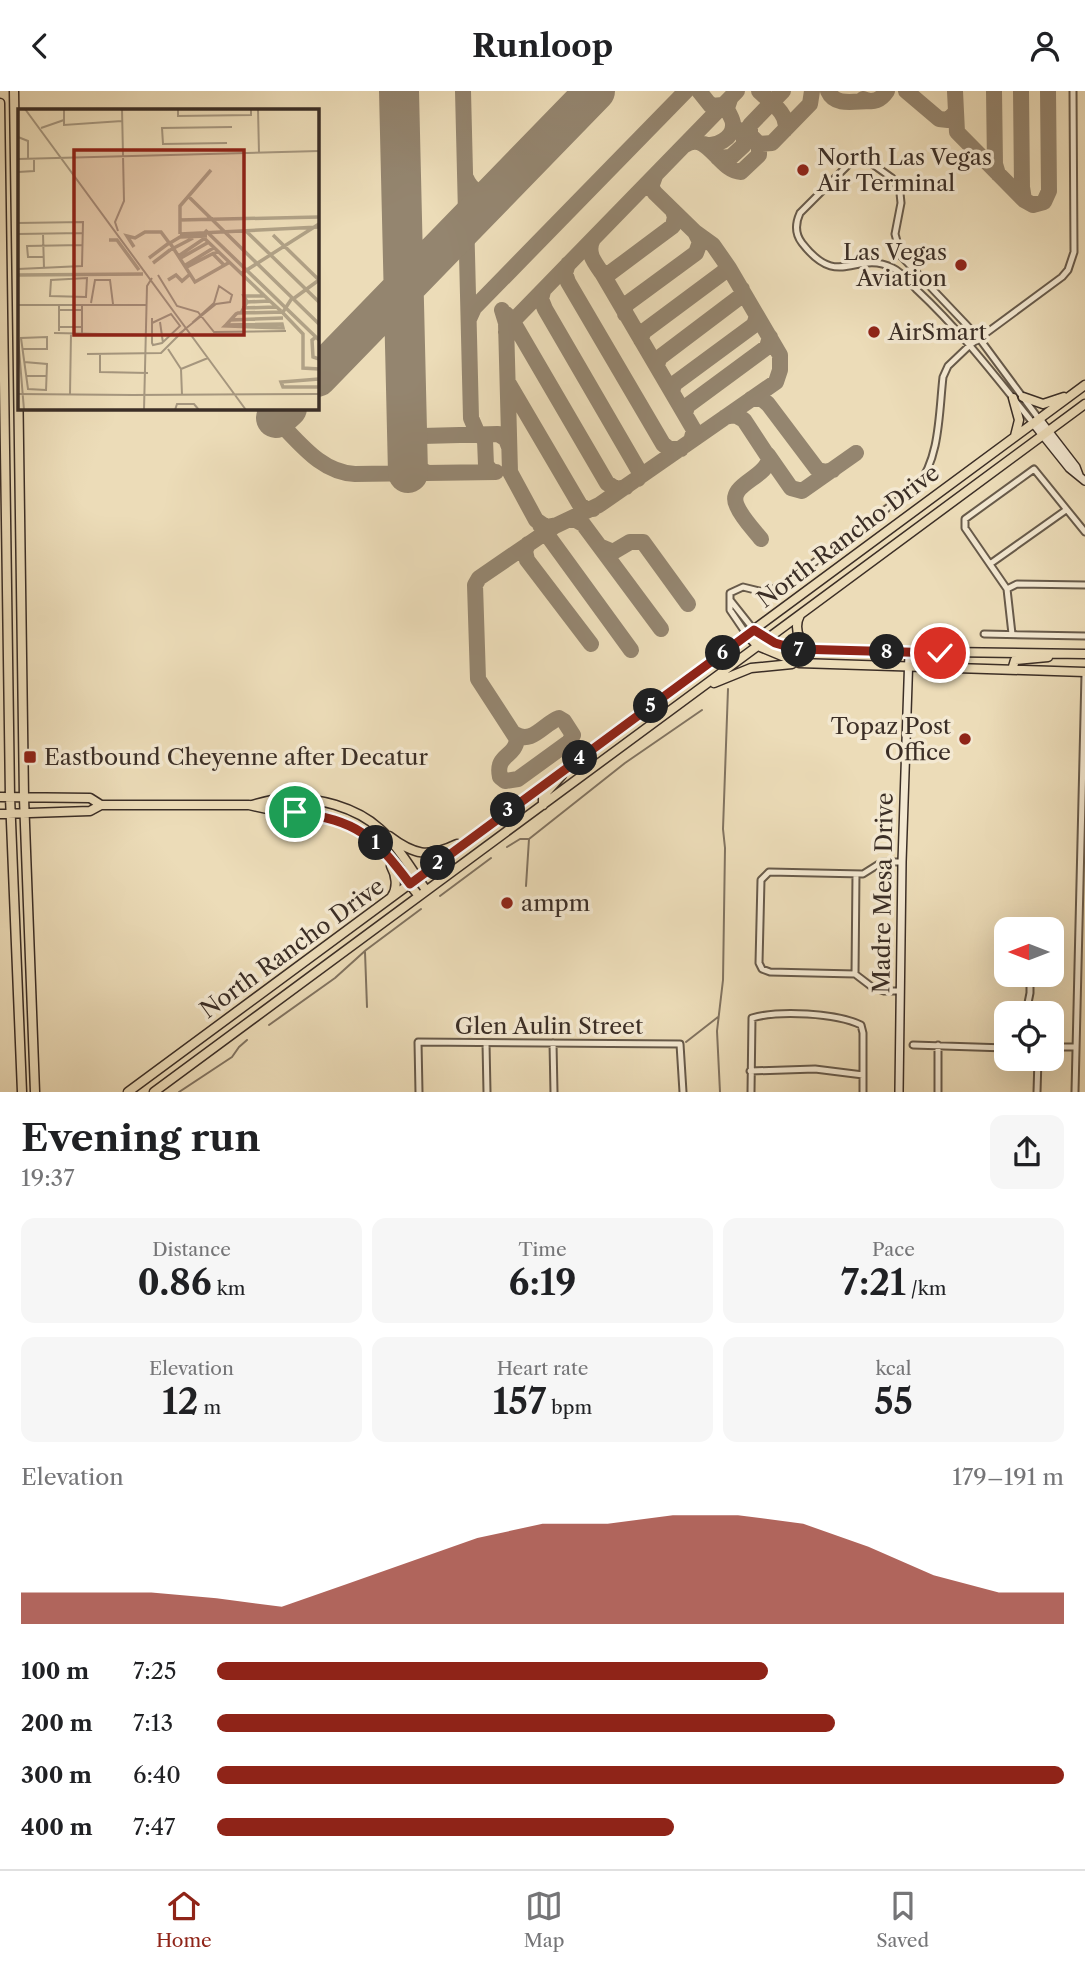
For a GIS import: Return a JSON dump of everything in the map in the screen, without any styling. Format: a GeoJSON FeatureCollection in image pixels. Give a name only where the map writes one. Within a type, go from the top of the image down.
{"type":"FeatureCollection","features":[{"type":"Feature","properties":{"kind":"main road"},"geometry":{"type":"LineString","coordinates":[[14,91],[18,397]]}},
{"type":"Feature","properties":{"kind":"main road"},"geometry":{"type":"LineString","coordinates":[[0,103],[1,397],[10,797],[22,1092]]}},
{"type":"Feature","properties":{"kind":"main road"},"geometry":{"type":"LineString","coordinates":[[1,239],[16,239]]}},
{"type":"Feature","properties":{"kind":"main road","name":"North Rancho Drive"},"geometry":{"type":"LineString","coordinates":[[128,1092],[1085,385]]}},
{"type":"Feature","properties":{"kind":"main road"},"geometry":{"type":"LineString","coordinates":[[1023,397],[1043,404],[1070,395]]}},
{"type":"Feature","properties":{"kind":"main road"},"geometry":{"type":"LineString","coordinates":[[1013,398],[1019,420],[1015,436]]}},
{"type":"Feature","properties":{"kind":"main road","name":"North Rancho Drive"},"geometry":{"type":"LineString","coordinates":[[154,1092],[1085,404]]}},
{"type":"Feature","properties":{"kind":"main road"},"geometry":{"type":"LineString","coordinates":[[18,409],[24,811],[35,1092]]}},
{"type":"Feature","properties":{"kind":"main road"},"geometry":{"type":"LineString","coordinates":[[800,615],[796,622],[797,634],[807,650]]}},
{"type":"Feature","properties":{"kind":"main road"},"geometry":{"type":"LineString","coordinates":[[750,632],[788,647],[807,650],[1085,654]]}},
{"type":"Feature","properties":{"kind":"main road"},"geometry":{"type":"LineString","coordinates":[[750,632],[758,646],[800,663]]}},
{"type":"Feature","properties":{"kind":"main road"},"geometry":{"type":"LineString","coordinates":[[1012,670],[1015,660],[1038,660],[1062,654]]}},
{"type":"Feature","properties":{"kind":"main road"},"geometry":{"type":"LineString","coordinates":[[702,688],[751,668],[800,663],[1085,673]]}},
{"type":"Feature","properties":{"kind":"main road"},"geometry":{"type":"LineString","coordinates":[[544,805],[545,794],[571,765]]}},
{"type":"Feature","properties":{"kind":"main road"},"geometry":{"type":"LineString","coordinates":[[0,797],[90,798],[101,805]]}},
{"type":"Feature","properties":{"kind":"main road"},"geometry":{"type":"LineString","coordinates":[[0,814],[24,811],[90,811],[101,805],[249,805],[281,798],[313,800],[351,811],[408,849],[422,853],[433,853],[454,846],[472,836]]}},
{"type":"Feature","properties":{"kind":"main road"},"geometry":{"type":"LineString","coordinates":[[249,805],[327,817],[345,823],[376,843],[414,881]]}},
{"type":"Feature","properties":{"kind":"main road"},"geometry":{"type":"LineString","coordinates":[[381,830],[422,893]]}},
{"type":"Feature","properties":{"kind":"main road"},"geometry":{"type":"LineString","coordinates":[[387,902],[395,888],[391,859]]}},
{"type":"Feature","properties":{"kind":"main road"},"geometry":{"type":"LineString","coordinates":[[242,1009],[251,1020]]}},
{"type":"Feature","properties":{"kind":"street"},"geometry":{"type":"LineString","coordinates":[[750,632],[730,610],[730,593],[743,587],[763,592],[784,585],[916,486],[926,475],[932,458],[943,377],[948,366],[970,345],[1068,270],[1074,252],[1073,91]]}},
{"type":"Feature","properties":{"kind":"street"},"geometry":{"type":"LineString","coordinates":[[1036,421],[1023,397],[979,338],[901,256],[895,233],[901,203],[900,193],[892,178],[871,163],[856,161],[849,164],[800,213],[796,224],[799,240],[825,265],[835,268],[874,263],[895,268],[970,345],[1013,398],[1036,421],[1069,468],[1082,478]]}},
{"type":"Feature","properties":{"kind":"street"},"geometry":{"type":"LineString","coordinates":[[1,397],[18,397]]}},
{"type":"Feature","properties":{"kind":"street"},"geometry":{"type":"LineString","coordinates":[[1012,634],[1007,589],[965,528],[964,523],[969,514],[1034,469],[1085,532]]}},
{"type":"Feature","properties":{"kind":"street"},"geometry":{"type":"LineString","coordinates":[[990,564],[1066,510]]}},
{"type":"Feature","properties":{"kind":"street"},"geometry":{"type":"LineString","coordinates":[[1007,589],[1017,584],[1085,585]]}},
{"type":"Feature","properties":{"kind":"street"},"geometry":{"type":"LineString","coordinates":[[984,634],[1085,636]]}},
{"type":"Feature","properties":{"kind":"street","name":"Madre Mesa Drive"},"geometry":{"type":"LineString","coordinates":[[899,1092],[902,862],[909,653]]}},
{"type":"Feature","properties":{"kind":"street"},"geometry":{"type":"LineString","coordinates":[[1075,1092],[1085,673]]}},
{"type":"Feature","properties":{"kind":"street"},"geometry":{"type":"LineString","coordinates":[[900,991],[884,991],[855,974],[770,972],[762,969],[759,963],[761,880],[764,875],[769,872],[863,874],[882,862],[902,862]]}},
{"type":"Feature","properties":{"kind":"street"},"geometry":{"type":"LineString","coordinates":[[855,974],[856,874]]}},
{"type":"Feature","properties":{"kind":"street"},"geometry":{"type":"LineString","coordinates":[[751,1092],[752,1018],[817,1014],[853,1020],[861,1025],[863,1092]]}},
{"type":"Feature","properties":{"kind":"street","name":"Glen Aulin Street"},"geometry":{"type":"LineString","coordinates":[[419,1092],[418,1042],[680,1044],[683,1092]]}},
{"type":"Feature","properties":{"kind":"street"},"geometry":{"type":"LineString","coordinates":[[486,1043],[487,1092]]}},
{"type":"Feature","properties":{"kind":"street"},"geometry":{"type":"LineString","coordinates":[[554,1043],[554,1092]]}},
{"type":"Feature","properties":{"kind":"street"},"geometry":{"type":"LineString","coordinates":[[913,1045],[994,1047]]}},
{"type":"Feature","properties":{"kind":"street"},"geometry":{"type":"LineString","coordinates":[[938,1045],[938,1092]]}},
{"type":"Feature","properties":{"kind":"street"},"geometry":{"type":"LineString","coordinates":[[1064,1047],[1076,1047]]}},
{"type":"Feature","properties":{"kind":"street"},"geometry":{"type":"LineString","coordinates":[[750,1071],[815,1069],[863,1075]]}},
{"type":"Feature","properties":{"kind":"street"},"geometry":{"type":"LineString","coordinates":[[1037,1092],[1038,1071]]}},
{"type":"Feature","properties":{"kind":"waterway"},"geometry":{"type":"LineString","coordinates":[[720,1092],[717,1031],[723,980],[723,829],[728,689]]}},
{"type":"Feature","properties":{"kind":"waterway"},"geometry":{"type":"LineString","coordinates":[[526,886],[529,839],[625,763],[702,710]]}},
{"type":"Feature","properties":{"kind":"waterway"},"geometry":{"type":"LineString","coordinates":[[507,847],[520,839],[528,839]]}},
{"type":"Feature","properties":{"kind":"waterway"},"geometry":{"type":"LineString","coordinates":[[440,896],[491,858]]}},
{"type":"Feature","properties":{"kind":"waterway"},"geometry":{"type":"LineString","coordinates":[[269,1025],[335,978],[366,950],[421,909]]}},
{"type":"Feature","properties":{"kind":"waterway"},"geometry":{"type":"LineString","coordinates":[[365,952],[367,1007]]}},
{"type":"Feature","properties":{"kind":"waterway"},"geometry":{"type":"LineString","coordinates":[[686,1042],[718,1017]]}},
{"type":"Feature","properties":{"kind":"waterway"},"geometry":{"type":"LineString","coordinates":[[179,1092],[232,1057],[247,1040]]}},
{"type":"Feature","properties":{"kind":"taxiway"},"geometry":{"type":"LineString","coordinates":[[463,91],[471,418],[477,432],[485,440],[486,465],[492,472]]}},
{"type":"Feature","properties":{"kind":"taxiway"},"geometry":{"type":"LineString","coordinates":[[469,319],[474,308],[686,91]]}},
{"type":"Feature","properties":{"kind":"taxiway"},"geometry":{"type":"LineString","coordinates":[[699,91],[711,106],[723,105]]}},
{"type":"Feature","properties":{"kind":"taxiway"},"geometry":{"type":"LineString","coordinates":[[506,332],[513,321],[737,91]]}},
{"type":"Feature","properties":{"kind":"taxiway"},"geometry":{"type":"LineString","coordinates":[[759,91],[782,113],[785,130]]}},
{"type":"Feature","properties":{"kind":"taxiway"},"geometry":{"type":"LineString","coordinates":[[783,91],[750,125],[750,135],[759,144],[772,143],[810,104],[812,91]]}},
{"type":"Feature","properties":{"kind":"taxiway"},"geometry":{"type":"LineString","coordinates":[[828,91],[840,101],[870,101]]}},
{"type":"Feature","properties":{"kind":"taxiway"},"geometry":{"type":"LineString","coordinates":[[863,99],[876,100],[887,91]]}},
{"type":"Feature","properties":{"kind":"taxiway"},"geometry":{"type":"LineString","coordinates":[[906,91],[939,119],[948,120],[955,113]]}},
{"type":"Feature","properties":{"kind":"taxiway"},"geometry":{"type":"LineString","coordinates":[[955,91],[957,132],[1024,200],[1033,205],[1044,202],[1049,191],[1048,91]]}},
{"type":"Feature","properties":{"kind":"taxiway"},"geometry":{"type":"LineString","coordinates":[[994,91],[995,164],[998,174]]}},
{"type":"Feature","properties":{"kind":"taxiway"},"geometry":{"type":"LineString","coordinates":[[1021,91],[1024,200]]}},
{"type":"Feature","properties":{"kind":"taxiway"},"geometry":{"type":"LineString","coordinates":[[704,144],[718,143],[730,134],[733,122],[727,108],[730,99]]}},
{"type":"Feature","properties":{"kind":"taxiway"},"geometry":{"type":"LineString","coordinates":[[718,158],[731,157],[744,145],[744,130],[747,131]]}},
{"type":"Feature","properties":{"kind":"taxiway"},"geometry":{"type":"LineString","coordinates":[[685,145],[700,143],[733,170],[741,172],[759,155],[759,144]]}},
{"type":"Feature","properties":{"kind":"taxiway"},"geometry":{"type":"LineString","coordinates":[[502,310],[506,323],[510,472],[536,520],[546,527],[557,525],[599,505],[776,382],[780,370],[780,355],[729,268],[713,245],[695,232],[655,193],[651,187],[655,176]]}},
{"type":"Feature","properties":{"kind":"taxiway"},"geometry":{"type":"LineString","coordinates":[[466,178],[475,190],[499,190]]}},
{"type":"Feature","properties":{"kind":"taxiway"},"geometry":{"type":"LineString","coordinates":[[593,239],[590,248],[594,261],[602,273],[610,273],[673,226],[673,211]]}},
{"type":"Feature","properties":{"kind":"taxiway"},"geometry":{"type":"LineString","coordinates":[[625,314],[625,306],[628,303],[696,253],[700,242],[695,232]]}},
{"type":"Feature","properties":{"kind":"taxiway"},"geometry":{"type":"LineString","coordinates":[[568,264],[565,273],[568,282],[663,444],[669,449],[681,449]]}},
{"type":"Feature","properties":{"kind":"taxiway"},"geometry":{"type":"LineString","coordinates":[[641,340],[643,332],[725,271],[726,264]]}},
{"type":"Feature","properties":{"kind":"taxiway"},"geometry":{"type":"LineString","coordinates":[[602,273],[694,430],[691,441]]}},
{"type":"Feature","properties":{"kind":"taxiway"},"geometry":{"type":"LineString","coordinates":[[657,366],[659,358],[741,296],[742,289]]}},
{"type":"Feature","properties":{"kind":"taxiway"},"geometry":{"type":"LineString","coordinates":[[543,291],[541,299],[545,309],[639,471],[638,479]]}},
{"type":"Feature","properties":{"kind":"taxiway"},"geometry":{"type":"LineString","coordinates":[[506,314],[607,483],[616,489],[626,487]]}},
{"type":"Feature","properties":{"kind":"taxiway"},"geometry":{"type":"LineString","coordinates":[[672,392],[674,384],[754,325],[757,316]]}},
{"type":"Feature","properties":{"kind":"taxiway"},"geometry":{"type":"LineString","coordinates":[[685,414],[687,406],[767,347],[770,337]]}},
{"type":"Feature","properties":{"kind":"taxiway"},"geometry":{"type":"LineString","coordinates":[[509,384],[580,505],[593,509]]}},
{"type":"Feature","properties":{"kind":"taxiway"},"geometry":{"type":"LineString","coordinates":[[751,399],[762,399],[768,404],[817,469],[824,472],[833,470]]}},
{"type":"Feature","properties":{"kind":"taxiway"},"geometry":{"type":"LineString","coordinates":[[265,409],[316,459],[341,472],[496,472]]}},
{"type":"Feature","properties":{"kind":"taxiway"},"geometry":{"type":"LineString","coordinates":[[406,412],[411,428],[422,436],[498,434],[506,439],[509,447]]}},
{"type":"Feature","properties":{"kind":"taxiway"},"geometry":{"type":"LineString","coordinates":[[725,417],[735,415],[744,420],[769,458],[762,471],[742,486],[735,498],[742,515],[761,539]]}},
{"type":"Feature","properties":{"kind":"taxiway"},"geometry":{"type":"LineString","coordinates":[[407,452],[415,467],[428,473]]}},
{"type":"Feature","properties":{"kind":"taxiway"},"geometry":{"type":"LineString","coordinates":[[768,455],[791,488],[802,491],[856,453]]}},
{"type":"Feature","properties":{"kind":"taxiway"},"geometry":{"type":"LineString","coordinates":[[568,520],[583,524],[661,629]]}},
{"type":"Feature","properties":{"kind":"taxiway"},"geometry":{"type":"LineString","coordinates":[[540,525],[631,650]]}},
{"type":"Feature","properties":{"kind":"taxiway"},"geometry":{"type":"LineString","coordinates":[[515,734],[527,737],[559,718],[573,735],[569,742],[518,779],[505,781],[500,777],[500,764],[513,750],[517,739],[478,679],[475,585],[479,578],[555,526]]}},
{"type":"Feature","properties":{"kind":"taxiway"},"geometry":{"type":"LineString","coordinates":[[601,547],[613,552],[630,542],[643,542],[688,604]]}},
{"type":"Feature","properties":{"kind":"taxiway"},"geometry":{"type":"LineString","coordinates":[[528,544],[525,551],[527,560],[591,644]]}},
{"type":"Feature","properties":{"kind":"runway"},"geometry":{"type":"LineString","coordinates":[[399,91],[408,473]]}},
{"type":"Feature","properties":{"kind":"runway"},"geometry":{"type":"LineString","coordinates":[[318,376],[595,91]]}},
{"type":"Feature","properties":{"kind":"runway"},"geometry":{"type":"LineString","coordinates":[[276,418],[286,409]]}},
{"type":"Feature","properties":{"kind":"place","name":"North Las Vegas Air Terminal"},"geometry":{"type":"Point","coordinates":[803,170]}},
{"type":"Feature","properties":{"kind":"place","name":"Las Vegas Aviation"},"geometry":{"type":"Point","coordinates":[961,265]}},
{"type":"Feature","properties":{"kind":"place","name":"AirSmart"},"geometry":{"type":"Point","coordinates":[874,332]}},
{"type":"Feature","properties":{"kind":"place","name":"Topaz Post Office"},"geometry":{"type":"Point","coordinates":[965,739]}},
{"type":"Feature","properties":{"kind":"place","name":"Eastbound Cheyenne after Decatur"},"geometry":{"type":"Point","coordinates":[30,757]}},
{"type":"Feature","properties":{"kind":"place","name":"ampm"},"geometry":{"type":"Point","coordinates":[507,903]}},
{"type":"Feature","properties":{"kind":"route"},"geometry":{"type":"LineString","coordinates":[[295,812],[327,817],[361,832],[384,851],[410,884],[754,630],[766,639],[796,649],[940,653]]}}]}
